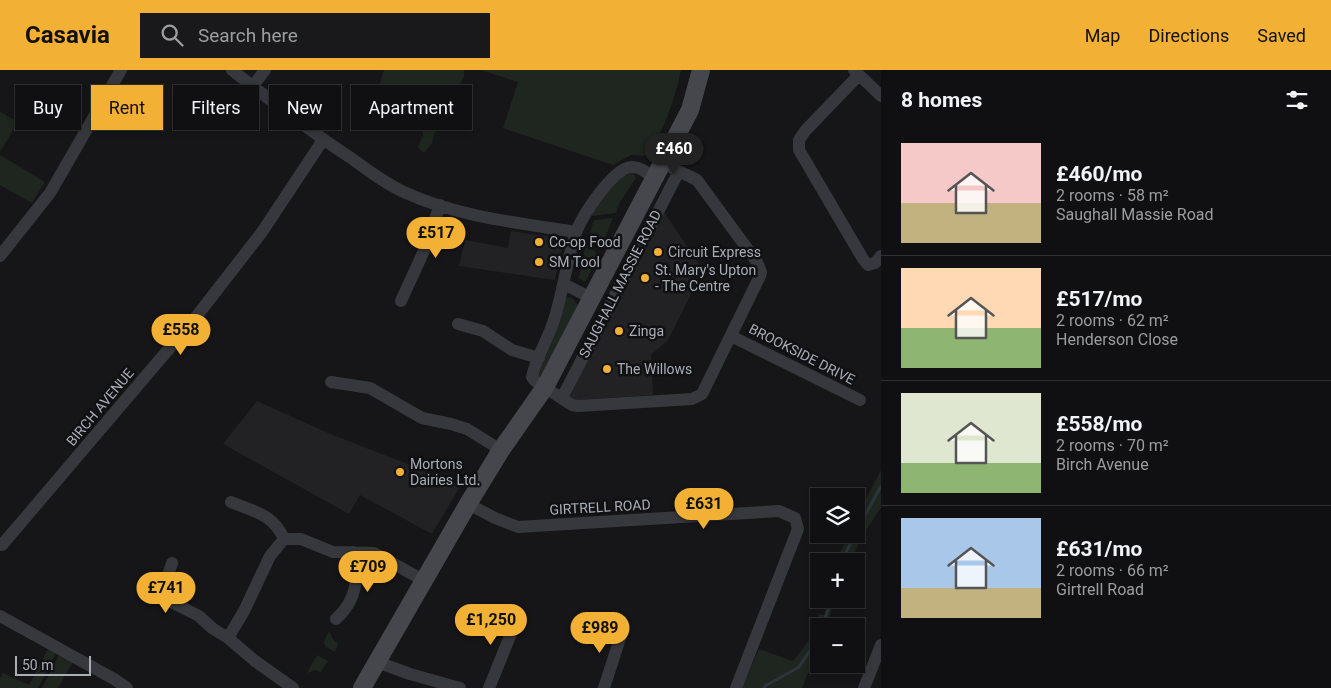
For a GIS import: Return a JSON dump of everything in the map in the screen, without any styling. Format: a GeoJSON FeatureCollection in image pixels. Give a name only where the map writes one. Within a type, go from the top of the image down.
{"type":"FeatureCollection","features":[{"type":"Feature","properties":{"kind":"main road"},"geometry":{"type":"LineString","coordinates":[[694,70],[696,91]]}},
{"type":"Feature","properties":{"kind":"main road","name":"SAUGHALL MASSIE ROAD"},"geometry":{"type":"LineString","coordinates":[[362,688],[468,504],[501,450],[545,388],[690,110],[701,70]]}},
{"type":"Feature","properties":{"kind":"street"},"geometry":{"type":"LineString","coordinates":[[0,256],[50,192],[120,70]]}},
{"type":"Feature","properties":{"kind":"street"},"geometry":{"type":"LineString","coordinates":[[232,70],[253,85]]}},
{"type":"Feature","properties":{"kind":"street"},"geometry":{"type":"LineString","coordinates":[[255,85],[265,70]]}},
{"type":"Feature","properties":{"kind":"street"},"geometry":{"type":"LineString","coordinates":[[881,96],[856,73],[798,140],[799,150],[863,259],[868,264],[875,263],[881,256]]}},
{"type":"Feature","properties":{"kind":"street"},"geometry":{"type":"LineString","coordinates":[[259,90],[323,140],[393,186],[408,193],[440,205],[482,217],[576,232]]}},
{"type":"Feature","properties":{"kind":"street","name":"BIRCH AVENUE"},"geometry":{"type":"LineString","coordinates":[[2,545],[196,317],[262,232],[323,140]]}},
{"type":"Feature","properties":{"kind":"street"},"geometry":{"type":"LineString","coordinates":[[628,167],[658,171],[679,171],[697,180],[760,268],[760,276],[702,394],[697,398],[572,405],[545,388],[532,376],[554,323],[576,232],[605,186],[622,170],[628,167]]}},
{"type":"Feature","properties":{"kind":"street","name":"SAUGHALL MASSIE ROAD"},"geometry":{"type":"LineString","coordinates":[[562,398],[679,171]]}},
{"type":"Feature","properties":{"kind":"street"},"geometry":{"type":"LineString","coordinates":[[401,301],[423,253],[440,205]]}},
{"type":"Feature","properties":{"kind":"street"},"geometry":{"type":"LineString","coordinates":[[564,284],[591,298]]}},
{"type":"Feature","properties":{"kind":"street"},"geometry":{"type":"LineString","coordinates":[[458,324],[483,331],[512,350],[539,358]]}},
{"type":"Feature","properties":{"kind":"street","name":"BROOKSIDE DRIVE"},"geometry":{"type":"LineString","coordinates":[[731,336],[860,400]]}},
{"type":"Feature","properties":{"kind":"street"},"geometry":{"type":"LineString","coordinates":[[331,382],[370,388],[422,418],[467,429],[501,450]]}},
{"type":"Feature","properties":{"kind":"street"},"geometry":{"type":"LineString","coordinates":[[231,502],[271,519],[279,527],[284,539]]}},
{"type":"Feature","properties":{"kind":"street","name":"GIRTRELL ROAD"},"geometry":{"type":"LineString","coordinates":[[468,504],[518,527],[779,511],[795,518],[798,529],[736,688]]}},
{"type":"Feature","properties":{"kind":"street"},"geometry":{"type":"LineString","coordinates":[[284,539],[301,540],[333,552],[374,554],[423,580]]}},
{"type":"Feature","properties":{"kind":"street"},"geometry":{"type":"LineString","coordinates":[[228,638],[244,611],[270,556],[284,539]]}},
{"type":"Feature","properties":{"kind":"street"},"geometry":{"type":"LineString","coordinates":[[336,619],[347,609],[354,593],[357,575],[353,552]]}},
{"type":"Feature","properties":{"kind":"street"},"geometry":{"type":"LineString","coordinates":[[172,564],[161,597],[199,616],[255,661],[294,688]]}},
{"type":"Feature","properties":{"kind":"street"},"geometry":{"type":"LineString","coordinates":[[489,688],[519,614]]}},
{"type":"Feature","properties":{"kind":"street"},"geometry":{"type":"LineString","coordinates":[[0,616],[127,688]]}},
{"type":"Feature","properties":{"kind":"street"},"geometry":{"type":"LineString","coordinates":[[604,688],[623,629]]}},
{"type":"Feature","properties":{"kind":"street"},"geometry":{"type":"LineString","coordinates":[[864,688],[881,646]]}},
{"type":"Feature","properties":{"kind":"street"},"geometry":{"type":"LineString","coordinates":[[377,662],[410,674],[460,688]]}},
{"type":"Feature","properties":{"kind":"shaded area"},"geometry":{"type":"Polygon","coordinates":[[[384,70],[464,70],[464,76],[460,85],[380,85],[384,70]]]}},
{"type":"Feature","properties":{"kind":"shaded area"},"geometry":{"type":"Polygon","coordinates":[[[481,70],[681,70],[672,103],[650,156],[631,155],[613,165],[503,128],[518,82],[481,70]]]}},
{"type":"Feature","properties":{"kind":"shaded area"},"geometry":{"type":"Polygon","coordinates":[[[0,112],[15,120],[15,127],[0,152],[0,112]]]}},
{"type":"Feature","properties":{"kind":"shaded area"},"geometry":{"type":"Polygon","coordinates":[[[423,130],[435,130],[432,143],[424,153],[418,147],[423,135],[423,130]]]}},
{"type":"Feature","properties":{"kind":"shaded area"},"geometry":{"type":"Polygon","coordinates":[[[0,155],[45,182],[32,203],[0,185],[0,155]]]}},
{"type":"Feature","properties":{"kind":"shaded area"},"geometry":{"type":"Polygon","coordinates":[[[633,173],[636,178],[620,202],[616,213],[592,216],[596,205],[621,177],[633,173]]]}},
{"type":"Feature","properties":{"kind":"shaded area"},"geometry":{"type":"Polygon","coordinates":[[[664,212],[703,270],[668,340],[651,355],[653,395],[577,400],[570,397],[591,352],[664,212]]]}},
{"type":"Feature","properties":{"kind":"shaded area"},"geometry":{"type":"Polygon","coordinates":[[[613,218],[601,248],[588,239],[594,220],[613,218]]]}},
{"type":"Feature","properties":{"kind":"shaded area"},"geometry":{"type":"Polygon","coordinates":[[[511,231],[564,239],[555,280],[459,266],[465,240],[508,248],[511,231]]]}},
{"type":"Feature","properties":{"kind":"shaded area"},"geometry":{"type":"Polygon","coordinates":[[[586,244],[599,255],[586,281],[583,281],[579,278],[586,244]]]}},
{"type":"Feature","properties":{"kind":"shaded area"},"geometry":{"type":"Polygon","coordinates":[[[568,297],[572,298],[578,305],[540,378],[537,376],[555,335],[564,300],[568,297]]]}},
{"type":"Feature","properties":{"kind":"shaded area"},"geometry":{"type":"Polygon","coordinates":[[[257,401],[328,433],[461,485],[432,534],[360,495],[349,514],[223,444],[257,401]]]}},
{"type":"Feature","properties":{"kind":"shaded area"},"geometry":{"type":"Polygon","coordinates":[[[881,470],[881,508],[865,532],[865,501],[881,470]]]}},
{"type":"Feature","properties":{"kind":"shaded area"},"geometry":{"type":"Polygon","coordinates":[[[845,543],[859,543],[855,553],[840,553],[845,543]]]}},
{"type":"Feature","properties":{"kind":"shaded area"},"geometry":{"type":"Polygon","coordinates":[[[826,608],[833,608],[829,618],[818,618],[819,614],[824,615],[826,608]]]}},
{"type":"Feature","properties":{"kind":"shaded area"},"geometry":{"type":"Polygon","coordinates":[[[329,631],[338,644],[335,652],[326,647],[324,642],[329,631]]]}},
{"type":"Feature","properties":{"kind":"shaded area"},"geometry":{"type":"Polygon","coordinates":[[[810,639],[810,668],[802,688],[742,688],[759,649],[792,661],[810,639]]]}},
{"type":"Feature","properties":{"kind":"shaded area"},"geometry":{"type":"Polygon","coordinates":[[[48,649],[56,653],[38,688],[0,688],[0,679],[3,673],[29,685],[48,649]]]}},
{"type":"Feature","properties":{"kind":"shaded area"},"geometry":{"type":"Polygon","coordinates":[[[59,655],[73,662],[58,688],[42,688],[59,655]]]}},
{"type":"Feature","properties":{"kind":"shaded area"},"geometry":{"type":"Polygon","coordinates":[[[317,655],[328,661],[321,672],[315,670],[307,673],[317,655]]]}},
{"type":"Feature","properties":{"kind":"waterway"},"geometry":{"type":"LineString","coordinates":[[865,515],[881,486]]}},
{"type":"Feature","properties":{"kind":"waterway"},"geometry":{"type":"LineString","coordinates":[[845,553],[851,543]]}},
{"type":"Feature","properties":{"kind":"waterway"},"geometry":{"type":"LineString","coordinates":[[825,618],[828,608]]}},
{"type":"Feature","properties":{"kind":"waterway"},"geometry":{"type":"LineString","coordinates":[[764,688],[799,667],[810,650]]}},
{"type":"Feature","properties":{"kind":"place","name":"Co-op Food"},"geometry":{"type":"Point","coordinates":[539,242]}},
{"type":"Feature","properties":{"kind":"place","name":"Circuit Express"},"geometry":{"type":"Point","coordinates":[658,252]}},
{"type":"Feature","properties":{"kind":"place","name":"SM Tool"},"geometry":{"type":"Point","coordinates":[539,262]}},
{"type":"Feature","properties":{"kind":"place","name":"St. Mary's Upton - The Centre"},"geometry":{"type":"Point","coordinates":[645,278]}},
{"type":"Feature","properties":{"kind":"place","name":"Zinga"},"geometry":{"type":"Point","coordinates":[619,331]}},
{"type":"Feature","properties":{"kind":"place","name":"The Willows"},"geometry":{"type":"Point","coordinates":[607,369]}},
{"type":"Feature","properties":{"kind":"place","name":"Mortons Dairies Ltd."},"geometry":{"type":"Point","coordinates":[400,472]}}]}
